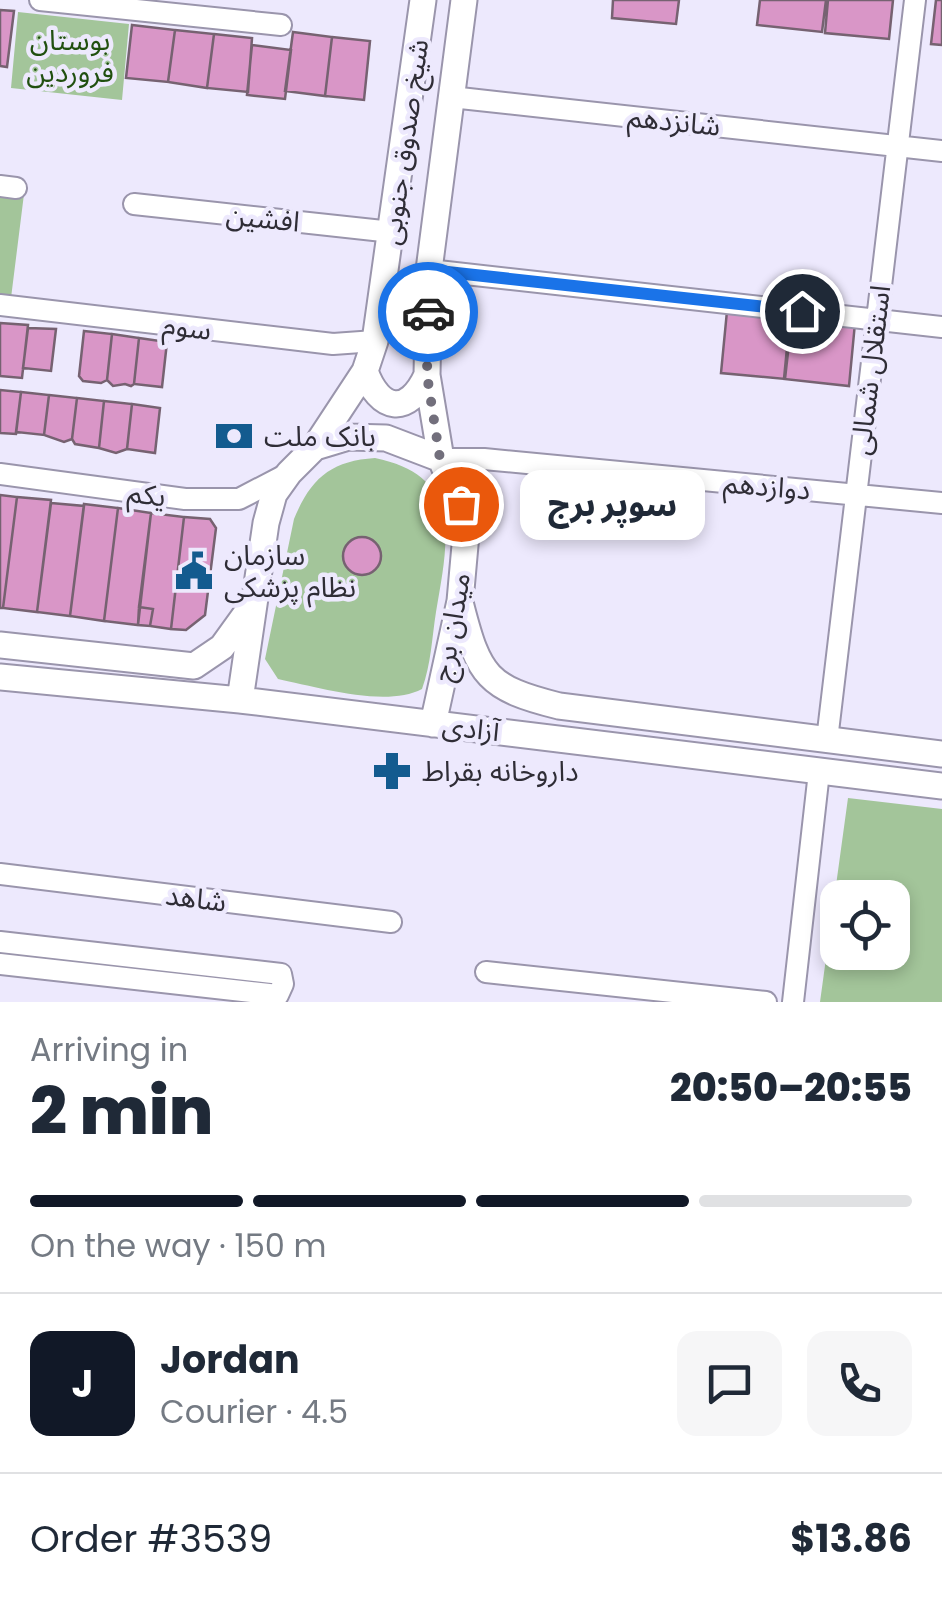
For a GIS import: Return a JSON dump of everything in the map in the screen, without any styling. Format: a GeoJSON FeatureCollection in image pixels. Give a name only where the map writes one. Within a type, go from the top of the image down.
{"type":"FeatureCollection","features":[{"type":"Feature","properties":{"kind":"main road","name":"شیخ صدوق جنوبی"},"geometry":{"type":"LineString","coordinates":[[315,447],[365,370],[375,341],[423,0]]}},
{"type":"Feature","properties":{"kind":"main road","name":"شیخ صدوق جنوبی"},"geometry":{"type":"LineString","coordinates":[[440,459],[427,375],[429,270],[464,0]]}},
{"type":"Feature","properties":{"kind":"main road"},"geometry":{"type":"LineString","coordinates":[[365,370],[373,393],[388,403],[404,404],[418,395],[427,375]]}},
{"type":"Feature","properties":{"kind":"main road"},"geometry":{"type":"LineString","coordinates":[[240,700],[251,606],[274,494],[288,473],[315,447],[348,437],[386,438],[440,459]]}},
{"type":"Feature","properties":{"kind":"main road","name":"میدان برج"},"geometry":{"type":"LineString","coordinates":[[433,724],[460,601],[467,523],[440,459]]}},
{"type":"Feature","properties":{"kind":"main road","name":"آزادی"},"geometry":{"type":"LineString","coordinates":[[460,601],[474,656],[491,678],[522,697],[558,706],[942,754]]}},
{"type":"Feature","properties":{"kind":"main road"},"geometry":{"type":"LineString","coordinates":[[0,646],[194,666],[222,647],[251,606]]}},
{"type":"Feature","properties":{"kind":"main road","name":"آزادی"},"geometry":{"type":"LineString","coordinates":[[0,676],[240,700],[942,786]]}},
{"type":"Feature","properties":{"kind":"street"},"geometry":{"type":"LineString","coordinates":[[40,0],[281,25]]}},
{"type":"Feature","properties":{"kind":"street","name":"استقلال شمالی"},"geometry":{"type":"LineString","coordinates":[[826,740],[915,0]]}},
{"type":"Feature","properties":{"kind":"street","name":"شانزدهم"},"geometry":{"type":"LineString","coordinates":[[451,97],[942,151]]}},
{"type":"Feature","properties":{"kind":"street","name":"افشین"},"geometry":{"type":"LineString","coordinates":[[134,204],[392,232]]}},
{"type":"Feature","properties":{"kind":"street"},"geometry":{"type":"LineString","coordinates":[[429,270],[942,327]]}},
{"type":"Feature","properties":{"kind":"street","name":"سوم"},"geometry":{"type":"LineString","coordinates":[[0,305],[333,344],[375,341]]}},
{"type":"Feature","properties":{"kind":"street","name":"دوازدهم"},"geometry":{"type":"LineString","coordinates":[[440,459],[484,459],[942,503]]}},
{"type":"Feature","properties":{"kind":"street","name":"یکم"},"geometry":{"type":"LineString","coordinates":[[0,474],[185,499],[238,499],[288,473]]}},
{"type":"Feature","properties":{"kind":"street"},"geometry":{"type":"LineString","coordinates":[[794,1002],[820,772]]}},
{"type":"Feature","properties":{"kind":"street","name":"شاهد"},"geometry":{"type":"LineString","coordinates":[[0,874],[391,922]]}},
{"type":"Feature","properties":{"kind":"street"},"geometry":{"type":"LineString","coordinates":[[0,942],[281,974],[283,984],[278,995],[0,964]]}},
{"type":"Feature","properties":{"kind":"street"},"geometry":{"type":"LineString","coordinates":[[486,972],[766,1002]]}},
{"type":"Feature","properties":{"kind":"green space","name":"بوستان فروردین"},"geometry":{"type":"Polygon","coordinates":[[[18,12],[129,24],[122,100],[11,88],[18,12]]]}},
{"type":"Feature","properties":{"kind":"green space"},"geometry":{"type":"Polygon","coordinates":[[[0,191],[24,194],[11,298],[0,297],[0,191]]]}},
{"type":"Feature","properties":{"kind":"green space"},"geometry":{"type":"Polygon","coordinates":[[[375,458],[404,467],[424,480],[437,496],[443,516],[444,561],[422,689],[390,697],[371,696],[278,679],[265,659],[294,519],[315,482],[324,474],[346,463],[375,458]]]}},
{"type":"Feature","properties":{"kind":"green space"},"geometry":{"type":"Polygon","coordinates":[[[848,798],[942,809],[942,1002],[820,1002],[824,970],[910,970],[910,880],[837,880],[848,798]]]}},
{"type":"Feature","properties":{"kind":"building"},"geometry":{"type":"Polygon","coordinates":[[[613,0],[679,0],[676,24],[612,18],[613,0]]]}},
{"type":"Feature","properties":{"kind":"building"},"geometry":{"type":"Polygon","coordinates":[[[760,0],[826,0],[822,32],[757,25],[760,0]]]}},
{"type":"Feature","properties":{"kind":"building"},"geometry":{"type":"Polygon","coordinates":[[[828,0],[893,0],[889,39],[825,33],[828,0]]]}},
{"type":"Feature","properties":{"kind":"building"},"geometry":{"type":"Polygon","coordinates":[[[936,0],[942,0],[942,45],[931,44],[936,0]]]}},
{"type":"Feature","properties":{"kind":"building"},"geometry":{"type":"Polygon","coordinates":[[[0,10],[14,11],[7,67],[0,66],[0,10]]]}},
{"type":"Feature","properties":{"kind":"building"},"geometry":{"type":"Polygon","coordinates":[[[132,25],[175,30],[168,82],[126,78],[132,25]]]}},
{"type":"Feature","properties":{"kind":"building"},"geometry":{"type":"Polygon","coordinates":[[[175,30],[214,34],[207,88],[168,82],[175,30]]]}},
{"type":"Feature","properties":{"kind":"building"},"geometry":{"type":"Polygon","coordinates":[[[293,32],[332,37],[325,96],[285,91],[293,32]]]}},
{"type":"Feature","properties":{"kind":"building"},"geometry":{"type":"Polygon","coordinates":[[[214,34],[252,38],[248,92],[207,88],[214,34]]]}},
{"type":"Feature","properties":{"kind":"building"},"geometry":{"type":"Polygon","coordinates":[[[332,37],[370,41],[364,100],[325,96],[332,37]]]}},
{"type":"Feature","properties":{"kind":"building"},"geometry":{"type":"Polygon","coordinates":[[[252,45],[291,50],[285,99],[247,95],[252,45]]]}},
{"type":"Feature","properties":{"kind":"building"},"geometry":{"type":"Polygon","coordinates":[[[727,311],[792,317],[785,379],[721,373],[727,311]]]}},
{"type":"Feature","properties":{"kind":"building"},"geometry":{"type":"Polygon","coordinates":[[[790,317],[855,323],[849,386],[784,379],[790,317]]]}},
{"type":"Feature","properties":{"kind":"building"},"geometry":{"type":"Polygon","coordinates":[[[0,323],[28,325],[22,378],[0,376],[0,323]]]}},
{"type":"Feature","properties":{"kind":"building"},"geometry":{"type":"Polygon","coordinates":[[[28,328],[56,329],[51,371],[23,368],[28,328]]]}},
{"type":"Feature","properties":{"kind":"building"},"geometry":{"type":"Polygon","coordinates":[[[84,331],[112,334],[107,380],[101,383],[83,381],[79,376],[84,331]]]}},
{"type":"Feature","properties":{"kind":"building"},"geometry":{"type":"Polygon","coordinates":[[[112,334],[139,338],[131,386],[113,386],[107,380],[112,334]]]}},
{"type":"Feature","properties":{"kind":"building"},"geometry":{"type":"Polygon","coordinates":[[[139,338],[167,342],[162,387],[134,384],[139,338]]]}},
{"type":"Feature","properties":{"kind":"building"},"geometry":{"type":"Polygon","coordinates":[[[0,390],[21,392],[16,434],[0,433],[0,390]]]}},
{"type":"Feature","properties":{"kind":"building"},"geometry":{"type":"Polygon","coordinates":[[[21,392],[49,395],[44,435],[16,432],[21,392]]]}},
{"type":"Feature","properties":{"kind":"building"},"geometry":{"type":"Polygon","coordinates":[[[49,395],[77,398],[72,439],[64,442],[44,435],[49,395]]]}},
{"type":"Feature","properties":{"kind":"building"},"geometry":{"type":"Polygon","coordinates":[[[77,398],[104,401],[99,448],[75,444],[72,439],[77,398]]]}},
{"type":"Feature","properties":{"kind":"building"},"geometry":{"type":"Polygon","coordinates":[[[104,401],[132,404],[127,449],[116,453],[99,448],[104,401]]]}},
{"type":"Feature","properties":{"kind":"building"},"geometry":{"type":"Polygon","coordinates":[[[132,404],[160,408],[155,453],[127,449],[132,404]]]}},
{"type":"Feature","properties":{"kind":"building"},"geometry":{"type":"Polygon","coordinates":[[[0,495],[17,497],[3,608],[0,608],[0,495]]]}},
{"type":"Feature","properties":{"kind":"building"},"geometry":{"type":"Polygon","coordinates":[[[17,497],[51,500],[37,612],[3,608],[17,497]]]}},
{"type":"Feature","properties":{"kind":"building"},"geometry":{"type":"Polygon","coordinates":[[[51,503],[84,506],[70,616],[37,612],[51,503]]]}},
{"type":"Feature","properties":{"kind":"building"},"geometry":{"type":"Polygon","coordinates":[[[84,504],[118,508],[104,621],[70,616],[84,504]]]}},
{"type":"Feature","properties":{"kind":"building"},"geometry":{"type":"Polygon","coordinates":[[[118,508],[151,513],[138,625],[104,621],[118,508]]]}},
{"type":"Feature","properties":{"kind":"building"},"geometry":{"type":"Polygon","coordinates":[[[151,513],[184,517],[171,629],[150,626],[153,609],[139,607],[151,513]]]}},
{"type":"Feature","properties":{"kind":"building","name":"سازمان نظام پزشکی"},"geometry":{"type":"Polygon","coordinates":[[[184,517],[210,519],[216,528],[205,615],[186,630],[171,629],[184,517]]]}},
{"type":"Feature","properties":{"kind":"building"},"geometry":{"type":"Polygon","coordinates":[[[362,537],[375,543],[381,556],[375,569],[362,575],[349,569],[343,556],[349,543],[362,537]]]}},
{"type":"Feature","properties":{"kind":"building"},"geometry":{"type":"Polygon","coordinates":[[[139,607],[153,609],[150,626],[138,625],[139,607]]]}},
{"type":"Feature","properties":{"kind":"way so far"},"geometry":{"type":"LineString","coordinates":[[428,312],[427,375],[440,459],[461,504]]}},
{"type":"Feature","properties":{"kind":"place","name":"بانک ملت"},"geometry":{"type":"Point","coordinates":[234,436]}},
{"type":"Feature","properties":{"kind":"place","name":"سوپر برج"},"geometry":{"type":"Point","coordinates":[461,504]}},
{"type":"Feature","properties":{"kind":"place","name":"سازمان نظام پزشکی"},"geometry":{"type":"Point","coordinates":[194,571]}},
{"type":"Feature","properties":{"kind":"place","name":"داروخانه بقراط"},"geometry":{"type":"Point","coordinates":[392,771]}},
{"type":"Feature","properties":{"kind":"route"},"geometry":{"type":"LineString","coordinates":[[428,312],[429,270],[802,311]]}}]}
